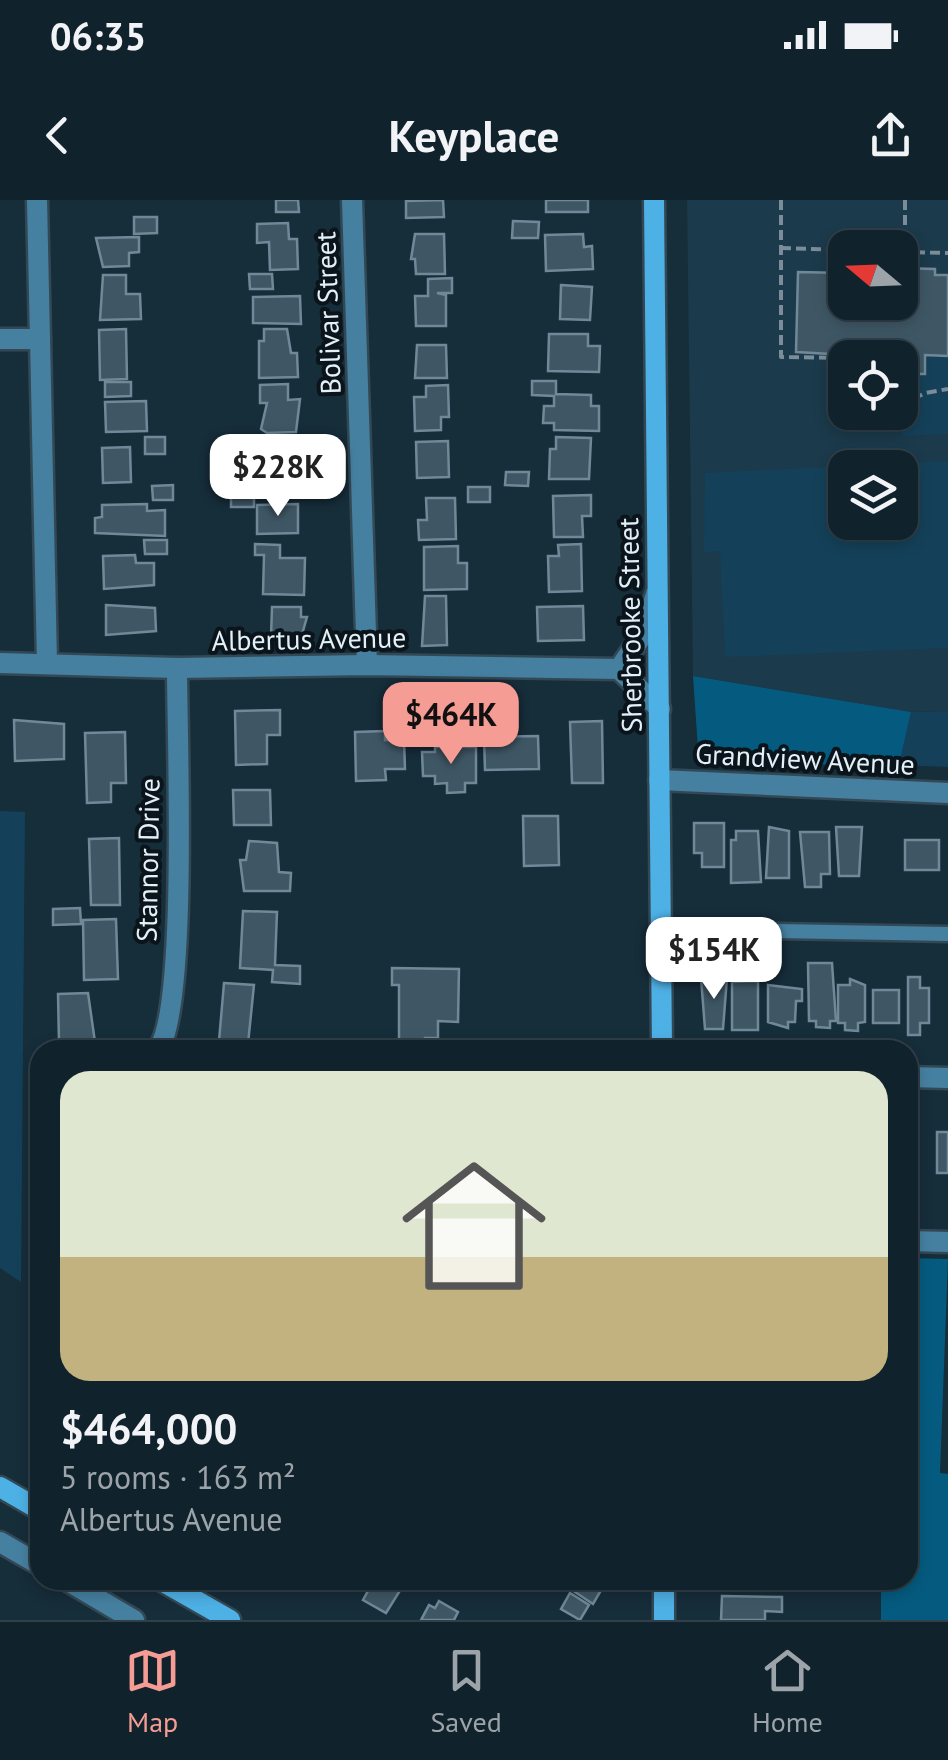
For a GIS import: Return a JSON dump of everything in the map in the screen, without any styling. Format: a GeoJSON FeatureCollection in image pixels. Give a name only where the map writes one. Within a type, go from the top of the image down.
{"type":"FeatureCollection","features":[{"type":"Feature","properties":{"kind":"main road","name":"Sherbrooke Street"},"geometry":{"type":"LineString","coordinates":[[654,200],[662,1040]]}},
{"type":"Feature","properties":{"kind":"main road"},"geometry":{"type":"LineString","coordinates":[[0,1487],[30,1504]]}},
{"type":"Feature","properties":{"kind":"main road"},"geometry":{"type":"LineString","coordinates":[[178,1590],[230,1620]]}},
{"type":"Feature","properties":{"kind":"main road"},"geometry":{"type":"LineString","coordinates":[[664,1590],[664,1620]]}},
{"type":"Feature","properties":{"kind":"street"},"geometry":{"type":"LineString","coordinates":[[38,200],[47,663]]}},
{"type":"Feature","properties":{"kind":"street","name":"Bolivar Street"},"geometry":{"type":"LineString","coordinates":[[352,200],[367,665]]}},
{"type":"Feature","properties":{"kind":"street"},"geometry":{"type":"LineString","coordinates":[[0,339],[40,339]]}},
{"type":"Feature","properties":{"kind":"street"},"geometry":{"type":"LineString","coordinates":[[656,592],[644,633],[619,668],[660,710]]}},
{"type":"Feature","properties":{"kind":"street","name":"Albertus Avenue"},"geometry":{"type":"LineString","coordinates":[[0,662],[177,668],[619,668]]}},
{"type":"Feature","properties":{"kind":"street","name":"Stannor Drive"},"geometry":{"type":"LineString","coordinates":[[165,1040],[169,1034],[176,940],[177,668]]}},
{"type":"Feature","properties":{"kind":"street","name":"Grandview Avenue"},"geometry":{"type":"LineString","coordinates":[[659,780],[948,794]]}},
{"type":"Feature","properties":{"kind":"street"},"geometry":{"type":"LineString","coordinates":[[918,1078],[948,1078]]}},
{"type":"Feature","properties":{"kind":"street"},"geometry":{"type":"LineString","coordinates":[[918,1241],[948,1242]]}},
{"type":"Feature","properties":{"kind":"street"},"geometry":{"type":"LineString","coordinates":[[0,1542],[30,1559]]}},
{"type":"Feature","properties":{"kind":"street"},"geometry":{"type":"LineString","coordinates":[[83,1590],[134,1620]]}},
{"type":"Feature","properties":{"kind":"lane"},"geometry":{"type":"LineString","coordinates":[[660,929],[948,934]]}},
{"type":"Feature","properties":{"kind":"path"},"geometry":{"type":"LineString","coordinates":[[781,200],[781,356],[828,357]]}},
{"type":"Feature","properties":{"kind":"path"},"geometry":{"type":"LineString","coordinates":[[904,230],[905,200]]}},
{"type":"Feature","properties":{"kind":"path"},"geometry":{"type":"LineString","coordinates":[[781,248],[828,249]]}},
{"type":"Feature","properties":{"kind":"path"},"geometry":{"type":"LineString","coordinates":[[918,252],[948,253]]}},
{"type":"Feature","properties":{"kind":"path"},"geometry":{"type":"LineString","coordinates":[[918,397],[948,389]]}},
{"type":"Feature","properties":{"kind":"shaded area"},"geometry":{"type":"Polygon","coordinates":[[[687,200],[948,200],[948,711],[911,712],[693,676],[687,200]]]}},
{"type":"Feature","properties":{"kind":"shaded area"},"geometry":{"type":"Polygon","coordinates":[[[925,355],[948,356],[948,434],[902,436],[902,430],[918,430],[918,374],[925,374],[925,355]]]}},
{"type":"Feature","properties":{"kind":"shaded area"},"geometry":{"type":"Polygon","coordinates":[[[948,461],[948,648],[725,657],[720,551],[704,552],[705,473],[828,467],[828,540],[918,540],[918,462],[948,461]]]}},
{"type":"Feature","properties":{"kind":"shaded area"},"geometry":{"type":"Polygon","coordinates":[[[693,676],[911,712],[899,765],[699,764],[693,676]]]}},
{"type":"Feature","properties":{"kind":"shaded area"},"geometry":{"type":"Polygon","coordinates":[[[948,711],[948,767],[899,765],[911,712],[948,711]]]}},
{"type":"Feature","properties":{"kind":"shaded area"},"geometry":{"type":"Polygon","coordinates":[[[0,811],[25,812],[21,1282],[0,1268],[0,811]]]}},
{"type":"Feature","properties":{"kind":"shaded area"},"geometry":{"type":"Polygon","coordinates":[[[918,1258],[948,1259],[940,1473],[948,1474],[948,1620],[881,1620],[881,1590],[918,1590],[918,1258]]]}},
{"type":"Feature","properties":{"kind":"building"},"geometry":{"type":"Polygon","coordinates":[[[276,200],[298,200],[299,212],[276,212],[276,200]]]}},
{"type":"Feature","properties":{"kind":"building"},"geometry":{"type":"Polygon","coordinates":[[[443,200],[444,217],[406,218],[406,201],[443,200]]]}},
{"type":"Feature","properties":{"kind":"building"},"geometry":{"type":"Polygon","coordinates":[[[546,200],[588,200],[588,212],[546,212],[546,200]]]}},
{"type":"Feature","properties":{"kind":"building"},"geometry":{"type":"Polygon","coordinates":[[[134,217],[157,217],[157,233],[134,234],[134,217]]]}},
{"type":"Feature","properties":{"kind":"building"},"geometry":{"type":"Polygon","coordinates":[[[513,221],[539,222],[538,238],[512,238],[513,221]]]}},
{"type":"Feature","properties":{"kind":"building"},"geometry":{"type":"Polygon","coordinates":[[[288,223],[289,239],[297,239],[298,269],[270,270],[269,242],[257,243],[257,224],[288,223]]]}},
{"type":"Feature","properties":{"kind":"building"},"geometry":{"type":"Polygon","coordinates":[[[415,234],[444,234],[445,274],[416,274],[415,259],[411,259],[415,234]]]}},
{"type":"Feature","properties":{"kind":"building"},"geometry":{"type":"Polygon","coordinates":[[[583,234],[584,247],[592,246],[593,269],[546,271],[545,235],[583,234]]]}},
{"type":"Feature","properties":{"kind":"building"},"geometry":{"type":"Polygon","coordinates":[[[139,237],[139,252],[129,253],[129,266],[103,267],[96,238],[139,237]]]}},
{"type":"Feature","properties":{"kind":"building"},"geometry":{"type":"Polygon","coordinates":[[[918,269],[935,269],[935,275],[948,275],[948,356],[925,355],[925,374],[918,374],[918,340],[828,340],[828,354],[796,352],[798,272],[828,273],[828,320],[918,320],[918,269]]]}},
{"type":"Feature","properties":{"kind":"building"},"geometry":{"type":"Polygon","coordinates":[[[249,274],[272,274],[273,289],[250,289],[249,274]]]}},
{"type":"Feature","properties":{"kind":"building"},"geometry":{"type":"Polygon","coordinates":[[[103,275],[126,275],[126,294],[140,294],[141,319],[100,320],[103,275]]]}},
{"type":"Feature","properties":{"kind":"building"},"geometry":{"type":"Polygon","coordinates":[[[452,278],[452,293],[437,293],[446,295],[446,326],[416,326],[415,296],[428,296],[428,279],[452,278]]]}},
{"type":"Feature","properties":{"kind":"building"},"geometry":{"type":"Polygon","coordinates":[[[561,285],[592,287],[590,320],[560,319],[561,285]]]}},
{"type":"Feature","properties":{"kind":"building"},"geometry":{"type":"Polygon","coordinates":[[[300,296],[301,324],[253,323],[253,297],[300,296]]]}},
{"type":"Feature","properties":{"kind":"building"},"geometry":{"type":"Polygon","coordinates":[[[126,329],[127,379],[100,380],[99,330],[126,329]]]}},
{"type":"Feature","properties":{"kind":"building"},"geometry":{"type":"Polygon","coordinates":[[[264,329],[287,329],[291,353],[297,353],[298,377],[259,378],[259,341],[264,341],[264,329]]]}},
{"type":"Feature","properties":{"kind":"building"},"geometry":{"type":"Polygon","coordinates":[[[549,334],[588,334],[588,346],[600,346],[599,372],[548,371],[549,334]]]}},
{"type":"Feature","properties":{"kind":"building"},"geometry":{"type":"Polygon","coordinates":[[[417,345],[446,345],[447,378],[415,378],[417,345]]]}},
{"type":"Feature","properties":{"kind":"building"},"geometry":{"type":"Polygon","coordinates":[[[532,381],[556,381],[556,394],[591,395],[591,406],[599,406],[599,431],[554,430],[554,423],[543,423],[544,406],[554,406],[554,396],[532,395],[532,381]]]}},
{"type":"Feature","properties":{"kind":"building"},"geometry":{"type":"Polygon","coordinates":[[[105,382],[131,382],[131,396],[105,397],[105,382]]]}},
{"type":"Feature","properties":{"kind":"building"},"geometry":{"type":"Polygon","coordinates":[[[288,384],[288,400],[300,399],[296,432],[267,433],[261,429],[267,403],[260,403],[260,385],[288,384]]]}},
{"type":"Feature","properties":{"kind":"building"},"geometry":{"type":"Polygon","coordinates":[[[448,385],[449,417],[441,417],[441,430],[415,431],[414,397],[426,397],[426,386],[448,385]]]}},
{"type":"Feature","properties":{"kind":"building"},"geometry":{"type":"Polygon","coordinates":[[[146,401],[147,431],[106,432],[105,402],[146,401]]]}},
{"type":"Feature","properties":{"kind":"building"},"geometry":{"type":"Polygon","coordinates":[[[145,437],[165,437],[165,454],[145,454],[145,437]]]}},
{"type":"Feature","properties":{"kind":"building"},"geometry":{"type":"Polygon","coordinates":[[[556,437],[591,438],[589,479],[549,479],[550,449],[556,449],[556,437]]]}},
{"type":"Feature","properties":{"kind":"building"},"geometry":{"type":"Polygon","coordinates":[[[448,441],[449,477],[417,478],[416,442],[448,441]]]}},
{"type":"Feature","properties":{"kind":"building"},"geometry":{"type":"Polygon","coordinates":[[[130,447],[131,482],[103,483],[102,448],[130,447]]]}},
{"type":"Feature","properties":{"kind":"building"},"geometry":{"type":"Polygon","coordinates":[[[298,454],[298,486],[256,485],[255,468],[268,468],[267,455],[298,454]]]}},
{"type":"Feature","properties":{"kind":"building"},"geometry":{"type":"Polygon","coordinates":[[[506,472],[529,472],[528,486],[505,485],[506,472]]]}},
{"type":"Feature","properties":{"kind":"building"},"geometry":{"type":"Polygon","coordinates":[[[173,485],[173,500],[153,500],[152,486],[173,485]]]}},
{"type":"Feature","properties":{"kind":"building"},"geometry":{"type":"Polygon","coordinates":[[[468,487],[490,487],[490,502],[468,502],[468,487]]]}},
{"type":"Feature","properties":{"kind":"building"},"geometry":{"type":"Polygon","coordinates":[[[231,493],[254,493],[254,507],[231,507],[231,493]]]}},
{"type":"Feature","properties":{"kind":"building"},"geometry":{"type":"Polygon","coordinates":[[[591,495],[591,516],[582,516],[583,537],[554,537],[553,496],[591,495]]]}},
{"type":"Feature","properties":{"kind":"building"},"geometry":{"type":"Polygon","coordinates":[[[426,498],[455,498],[456,539],[419,540],[418,520],[427,520],[426,498]]]}},
{"type":"Feature","properties":{"kind":"building"},"geometry":{"type":"Polygon","coordinates":[[[147,504],[147,511],[165,510],[165,536],[95,533],[95,518],[102,517],[102,505],[147,504]]]}},
{"type":"Feature","properties":{"kind":"building"},"geometry":{"type":"Polygon","coordinates":[[[298,504],[298,533],[257,534],[257,505],[298,504]]]}},
{"type":"Feature","properties":{"kind":"building"},"geometry":{"type":"Polygon","coordinates":[[[144,540],[167,540],[167,554],[145,554],[144,540]]]}},
{"type":"Feature","properties":{"kind":"building"},"geometry":{"type":"Polygon","coordinates":[[[255,544],[280,545],[280,558],[305,558],[304,595],[263,594],[264,555],[255,555],[255,544]]]}},
{"type":"Feature","properties":{"kind":"building"},"geometry":{"type":"Polygon","coordinates":[[[581,544],[582,591],[549,592],[548,556],[559,556],[558,545],[581,544]]]}},
{"type":"Feature","properties":{"kind":"building"},"geometry":{"type":"Polygon","coordinates":[[[458,546],[458,563],[467,563],[467,589],[424,590],[424,547],[458,546]]]}},
{"type":"Feature","properties":{"kind":"building"},"geometry":{"type":"Polygon","coordinates":[[[135,555],[136,563],[154,563],[154,585],[104,589],[103,556],[135,555]]]}},
{"type":"Feature","properties":{"kind":"building"},"geometry":{"type":"Polygon","coordinates":[[[425,596],[446,596],[447,645],[422,646],[425,596]]]}},
{"type":"Feature","properties":{"kind":"building"},"geometry":{"type":"Polygon","coordinates":[[[106,605],[155,608],[156,631],[106,635],[106,605]]]}},
{"type":"Feature","properties":{"kind":"building"},"geometry":{"type":"Polygon","coordinates":[[[583,606],[584,640],[538,641],[537,607],[583,606]]]}},
{"type":"Feature","properties":{"kind":"building"},"geometry":{"type":"Polygon","coordinates":[[[272,607],[301,607],[301,617],[307,617],[301,638],[271,637],[272,607]]]}},
{"type":"Feature","properties":{"kind":"building"},"geometry":{"type":"Polygon","coordinates":[[[280,710],[280,735],[267,735],[267,764],[236,765],[235,711],[280,710]]]}},
{"type":"Feature","properties":{"kind":"building"},"geometry":{"type":"Polygon","coordinates":[[[14,720],[64,724],[64,759],[15,761],[14,720]]]}},
{"type":"Feature","properties":{"kind":"building"},"geometry":{"type":"Polygon","coordinates":[[[602,721],[603,783],[572,783],[570,722],[602,721]]]}},
{"type":"Feature","properties":{"kind":"building"},"geometry":{"type":"Polygon","coordinates":[[[385,731],[385,740],[404,740],[405,769],[385,769],[386,780],[356,781],[355,732],[385,731]]]}},
{"type":"Feature","properties":{"kind":"building"},"geometry":{"type":"Polygon","coordinates":[[[125,732],[126,783],[111,783],[111,802],[87,803],[85,733],[125,732]]]}},
{"type":"Feature","properties":{"kind":"building"},"geometry":{"type":"Polygon","coordinates":[[[538,736],[539,769],[485,770],[484,737],[538,736]]]}},
{"type":"Feature","properties":{"kind":"building"},"geometry":{"type":"Polygon","coordinates":[[[435,747],[476,747],[476,783],[465,783],[465,792],[447,793],[447,783],[435,784],[435,776],[423,776],[422,752],[435,752],[435,747]]]}},
{"type":"Feature","properties":{"kind":"building"},"geometry":{"type":"Polygon","coordinates":[[[233,790],[270,790],[271,825],[234,825],[233,790]]]}},
{"type":"Feature","properties":{"kind":"building"},"geometry":{"type":"Polygon","coordinates":[[[523,816],[558,816],[559,865],[524,866],[523,816]]]}},
{"type":"Feature","properties":{"kind":"building"},"geometry":{"type":"Polygon","coordinates":[[[694,823],[724,823],[724,867],[702,867],[702,853],[694,853],[694,823]]]}},
{"type":"Feature","properties":{"kind":"building"},"geometry":{"type":"Polygon","coordinates":[[[769,827],[789,831],[789,878],[766,878],[769,827]]]}},
{"type":"Feature","properties":{"kind":"building"},"geometry":{"type":"Polygon","coordinates":[[[836,827],[862,827],[859,876],[839,876],[836,827]]]}},
{"type":"Feature","properties":{"kind":"building"},"geometry":{"type":"Polygon","coordinates":[[[736,831],[758,831],[761,882],[731,883],[731,840],[736,840],[736,831]]]}},
{"type":"Feature","properties":{"kind":"building"},"geometry":{"type":"Polygon","coordinates":[[[800,832],[829,832],[830,874],[821,874],[821,887],[805,887],[800,832]]]}},
{"type":"Feature","properties":{"kind":"building"},"geometry":{"type":"Polygon","coordinates":[[[119,838],[120,905],[91,905],[89,839],[119,838]]]}},
{"type":"Feature","properties":{"kind":"building"},"geometry":{"type":"Polygon","coordinates":[[[905,840],[939,840],[939,870],[905,870],[905,840]]]}},
{"type":"Feature","properties":{"kind":"building"},"geometry":{"type":"Polygon","coordinates":[[[249,841],[277,843],[279,872],[291,873],[290,891],[244,891],[240,860],[246,860],[249,841]]]}},
{"type":"Feature","properties":{"kind":"building"},"geometry":{"type":"Polygon","coordinates":[[[80,908],[81,924],[53,925],[53,909],[80,908]]]}},
{"type":"Feature","properties":{"kind":"building"},"geometry":{"type":"Polygon","coordinates":[[[243,911],[277,912],[275,965],[300,966],[300,984],[272,982],[273,970],[240,968],[243,911]]]}},
{"type":"Feature","properties":{"kind":"building"},"geometry":{"type":"Polygon","coordinates":[[[116,919],[118,979],[84,980],[83,920],[116,919]]]}},
{"type":"Feature","properties":{"kind":"building"},"geometry":{"type":"Polygon","coordinates":[[[808,963],[832,963],[836,1021],[830,1021],[830,1028],[816,1027],[816,1021],[809,1021],[808,963]]]}},
{"type":"Feature","properties":{"kind":"building"},"geometry":{"type":"Polygon","coordinates":[[[392,968],[459,969],[458,1022],[438,1021],[438,1038],[399,1040],[399,985],[392,985],[392,968]]]}},
{"type":"Feature","properties":{"kind":"building"},"geometry":{"type":"Polygon","coordinates":[[[908,977],[920,977],[920,988],[929,988],[929,1023],[920,1023],[920,1035],[908,1035],[908,977]]]}},
{"type":"Feature","properties":{"kind":"building"},"geometry":{"type":"Polygon","coordinates":[[[701,978],[727,978],[723,1029],[705,1029],[701,978]]]}},
{"type":"Feature","properties":{"kind":"building"},"geometry":{"type":"Polygon","coordinates":[[[850,979],[865,985],[865,1022],[858,1023],[858,1031],[845,1030],[845,1023],[838,1023],[838,985],[850,985],[850,979]]]}},
{"type":"Feature","properties":{"kind":"building"},"geometry":{"type":"Polygon","coordinates":[[[758,981],[758,1030],[732,1030],[732,982],[758,981]]]}},
{"type":"Feature","properties":{"kind":"building"},"geometry":{"type":"Polygon","coordinates":[[[224,983],[254,985],[248,1040],[219,1040],[224,983]]]}},
{"type":"Feature","properties":{"kind":"building"},"geometry":{"type":"Polygon","coordinates":[[[768,985],[802,989],[802,1001],[796,1001],[795,1022],[788,1022],[788,1028],[768,1022],[768,985]]]}},
{"type":"Feature","properties":{"kind":"building"},"geometry":{"type":"Polygon","coordinates":[[[873,990],[899,990],[899,1023],[873,1023],[873,990]]]}},
{"type":"Feature","properties":{"kind":"building"},"geometry":{"type":"Polygon","coordinates":[[[88,993],[95,1040],[59,1040],[58,994],[88,993]]]}},
{"type":"Feature","properties":{"kind":"building"},"geometry":{"type":"Polygon","coordinates":[[[937,1132],[948,1132],[948,1173],[937,1173],[937,1132]]]}},
{"type":"Feature","properties":{"kind":"building"},"geometry":{"type":"Polygon","coordinates":[[[368,1590],[400,1590],[386,1613],[363,1600],[368,1590]]]}},
{"type":"Feature","properties":{"kind":"building"},"geometry":{"type":"Polygon","coordinates":[[[572,1590],[601,1590],[593,1604],[572,1590]]]}},
{"type":"Feature","properties":{"kind":"building"},"geometry":{"type":"Polygon","coordinates":[[[570,1593],[589,1605],[580,1620],[561,1609],[570,1593]]]}},
{"type":"Feature","properties":{"kind":"building"},"geometry":{"type":"Polygon","coordinates":[[[722,1596],[782,1597],[782,1612],[765,1611],[765,1620],[721,1620],[722,1596]]]}},
{"type":"Feature","properties":{"kind":"building"},"geometry":{"type":"Polygon","coordinates":[[[439,1601],[458,1612],[454,1620],[421,1620],[429,1605],[435,1608],[439,1601]]]}}]}
